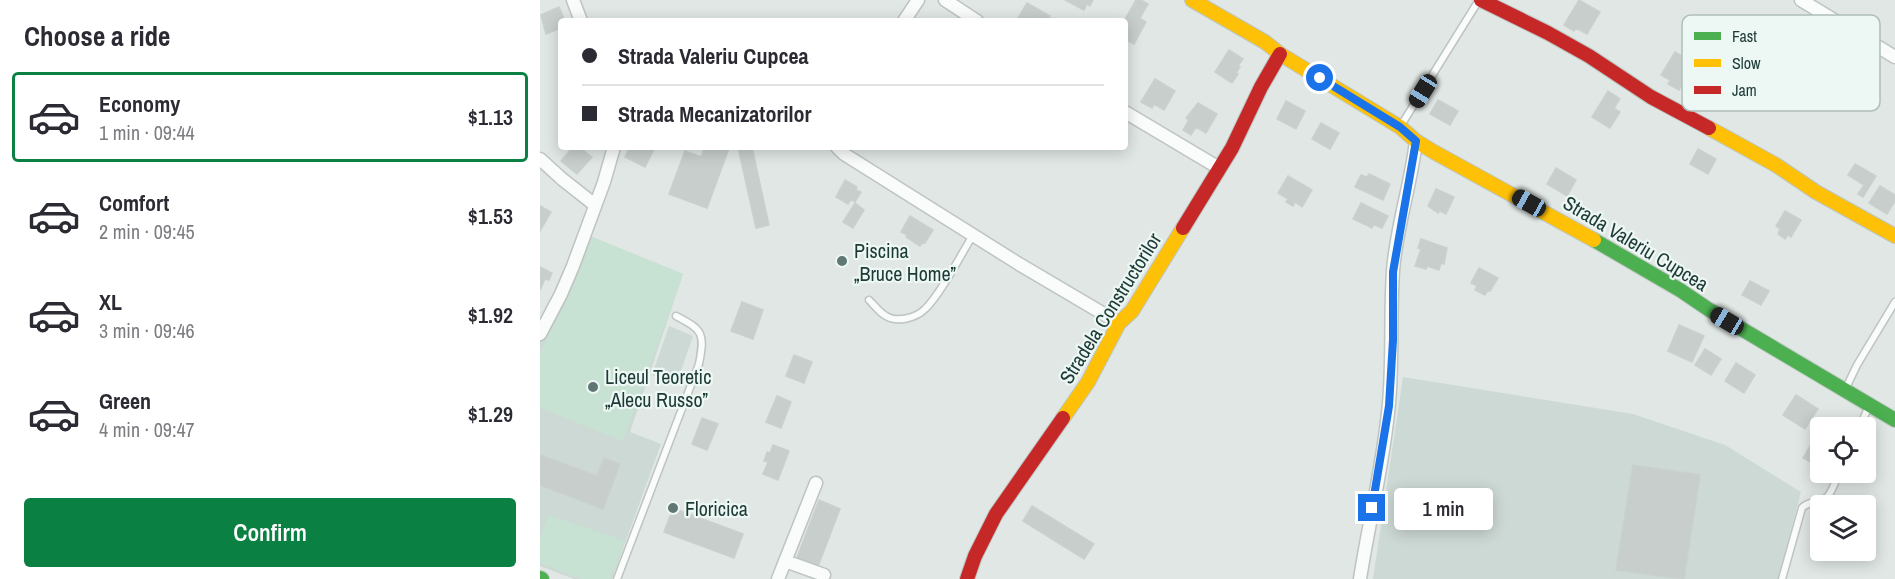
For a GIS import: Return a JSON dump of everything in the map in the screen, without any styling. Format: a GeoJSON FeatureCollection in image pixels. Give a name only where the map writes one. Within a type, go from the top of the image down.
{"type":"FeatureCollection","features":[{"type":"Feature","properties":{"kind":"street"},"geometry":{"type":"LineString","coordinates":[[573,0],[580,18]]}},
{"type":"Feature","properties":{"kind":"street"},"geometry":{"type":"LineString","coordinates":[[906,18],[918,0]]}},
{"type":"Feature","properties":{"kind":"street"},"geometry":{"type":"LineString","coordinates":[[945,0],[972,18]]}},
{"type":"Feature","properties":{"kind":"street","name":"Strada Valeriu Cupcea"},"geometry":{"type":"LineString","coordinates":[[1192,0],[1265,42],[1280,54],[1400,127],[1416,141],[1680,290],[1895,420]]}},
{"type":"Feature","properties":{"kind":"street"},"geometry":{"type":"LineString","coordinates":[[1480,0],[1589,56],[1651,97],[1776,165],[1816,192],[1895,236]]}},
{"type":"Feature","properties":{"kind":"street"},"geometry":{"type":"LineString","coordinates":[[1801,0],[1826,15]]}},
{"type":"Feature","properties":{"kind":"street"},"geometry":{"type":"LineString","coordinates":[[1880,48],[1895,57]]}},
{"type":"Feature","properties":{"kind":"street","name":"Stradela Constructorilor"},"geometry":{"type":"LineString","coordinates":[[967,579],[975,556],[996,514],[1088,382],[1119,323],[1132,311],[1232,148],[1261,87],[1280,54]]}},
{"type":"Feature","properties":{"kind":"street"},"geometry":{"type":"LineString","coordinates":[[1128,113],[1219,168]]}},
{"type":"Feature","properties":{"kind":"street"},"geometry":{"type":"LineString","coordinates":[[1360,579],[1389,406],[1394,264],[1416,141]]}},
{"type":"Feature","properties":{"kind":"street"},"geometry":{"type":"LineString","coordinates":[[540,334],[561,294],[604,182],[613,150]]}},
{"type":"Feature","properties":{"kind":"street"},"geometry":{"type":"LineString","coordinates":[[840,150],[973,235],[1119,323]]}},
{"type":"Feature","properties":{"kind":"street"},"geometry":{"type":"LineString","coordinates":[[540,159],[595,205]]}},
{"type":"Feature","properties":{"kind":"street"},"geometry":{"type":"LineString","coordinates":[[778,579],[816,483]]}},
{"type":"Feature","properties":{"kind":"street"},"geometry":{"type":"LineString","coordinates":[[786,561],[824,575]]}},
{"type":"Feature","properties":{"kind":"lane"},"geometry":{"type":"LineString","coordinates":[[1400,127],[1480,0]]}},
{"type":"Feature","properties":{"kind":"lane"},"geometry":{"type":"LineString","coordinates":[[869,300],[887,317],[899,319],[917,315],[926,309],[973,235]]}},
{"type":"Feature","properties":{"kind":"lane"},"geometry":{"type":"LineString","coordinates":[[1844,391],[1895,302]]}},
{"type":"Feature","properties":{"kind":"lane"},"geometry":{"type":"LineString","coordinates":[[617,579],[699,364],[702,336],[694,326],[676,316]]}},
{"type":"Feature","properties":{"kind":"lane"},"geometry":{"type":"LineString","coordinates":[[1864,417],[1869,405]]}},
{"type":"Feature","properties":{"kind":"lane"},"geometry":{"type":"LineString","coordinates":[[1782,579],[1802,508],[1805,504],[1823,500],[1828,496],[1834,483]]}},
{"type":"Feature","properties":{"kind":"shaded area","name":"Liceul Teoretic „Alecu Russo”"},"geometry":{"type":"Polygon","coordinates":[[[592,237],[683,274],[630,432],[661,444],[612,579],[574,579],[540,566],[540,342],[566,292],[586,240],[592,237]]]}},
{"type":"Feature","properties":{"kind":"shaded area"},"geometry":{"type":"Polygon","coordinates":[[[669,326],[693,336],[676,385],[652,375],[669,326]]]}},
{"type":"Feature","properties":{"kind":"shaded area"},"geometry":{"type":"Polygon","coordinates":[[[1403,377],[1633,414],[1725,445],[1801,492],[1778,579],[1373,579],[1403,377]]]}},
{"type":"Feature","properties":{"kind":"green space"},"geometry":{"type":"Polygon","coordinates":[[[592,237],[683,274],[623,441],[540,408],[540,353],[572,290],[592,237]]]}},
{"type":"Feature","properties":{"kind":"green space"},"geometry":{"type":"Polygon","coordinates":[[[549,515],[625,541],[610,579],[581,579],[540,563],[540,538],[549,515]]]}},
{"type":"Feature","properties":{"kind":"building"},"geometry":{"type":"Polygon","coordinates":[[[1065,0],[1093,0],[1084,10],[1065,0]]]}},
{"type":"Feature","properties":{"kind":"building"},"geometry":{"type":"Polygon","coordinates":[[[1136,0],[1148,4],[1140,18],[1146,22],[1134,44],[1128,41],[1128,18],[1126,18],[1136,0]]]}},
{"type":"Feature","properties":{"kind":"building"},"geometry":{"type":"Polygon","coordinates":[[[1579,0],[1600,12],[1587,34],[1576,28],[1574,31],[1564,25],[1579,0]]]}},
{"type":"Feature","properties":{"kind":"building"},"geometry":{"type":"Polygon","coordinates":[[[1027,3],[1050,16],[1049,18],[1018,18],[1027,3]]]}},
{"type":"Feature","properties":{"kind":"building"},"geometry":{"type":"Polygon","coordinates":[[[559,7],[564,18],[558,18],[558,29],[546,34],[541,15],[559,7]]]}},
{"type":"Feature","properties":{"kind":"building"},"geometry":{"type":"Polygon","coordinates":[[[1229,50],[1243,59],[1232,83],[1215,72],[1229,50]]]}},
{"type":"Feature","properties":{"kind":"building"},"geometry":{"type":"Polygon","coordinates":[[[1675,52],[1682,56],[1682,85],[1679,90],[1668,84],[1670,80],[1661,75],[1675,52]]]}},
{"type":"Feature","properties":{"kind":"building"},"geometry":{"type":"Polygon","coordinates":[[[1155,79],[1175,91],[1164,110],[1154,104],[1152,108],[1141,102],[1155,79]]]}},
{"type":"Feature","properties":{"kind":"building"},"geometry":{"type":"Polygon","coordinates":[[[1608,91],[1620,99],[1614,108],[1620,112],[1610,128],[1592,117],[1608,91]]]}},
{"type":"Feature","properties":{"kind":"building"},"geometry":{"type":"Polygon","coordinates":[[[1438,100],[1458,111],[1450,125],[1430,114],[1438,100]]]}},
{"type":"Feature","properties":{"kind":"building"},"geometry":{"type":"Polygon","coordinates":[[[1286,101],[1305,111],[1296,129],[1277,119],[1286,101]]]}},
{"type":"Feature","properties":{"kind":"building"},"geometry":{"type":"Polygon","coordinates":[[[1198,103],[1217,114],[1206,133],[1196,127],[1191,135],[1183,130],[1189,120],[1186,118],[1198,103]]]}},
{"type":"Feature","properties":{"kind":"building"},"geometry":{"type":"Polygon","coordinates":[[[1321,123],[1339,133],[1330,149],[1312,139],[1321,123]]]}},
{"type":"Feature","properties":{"kind":"building"},"geometry":{"type":"Polygon","coordinates":[[[1698,149],[1716,159],[1708,174],[1690,164],[1698,149]]]}},
{"type":"Feature","properties":{"kind":"building"},"geometry":{"type":"Polygon","coordinates":[[[570,150],[583,150],[592,157],[577,174],[561,161],[570,150]]]}},
{"type":"Feature","properties":{"kind":"building"},"geometry":{"type":"Polygon","coordinates":[[[628,150],[654,150],[645,167],[625,157],[628,150]]]}},
{"type":"Feature","properties":{"kind":"building"},"geometry":{"type":"Polygon","coordinates":[[[704,150],[728,151],[707,208],[669,194],[685,151],[701,157],[704,150]]]}},
{"type":"Feature","properties":{"kind":"building"},"geometry":{"type":"Polygon","coordinates":[[[739,150],[753,150],[769,225],[756,228],[739,150]]]}},
{"type":"Feature","properties":{"kind":"building"},"geometry":{"type":"Polygon","coordinates":[[[1855,164],[1876,176],[1863,197],[1858,194],[1864,185],[1848,175],[1855,164]]]}},
{"type":"Feature","properties":{"kind":"building"},"geometry":{"type":"Polygon","coordinates":[[[1556,168],[1576,180],[1567,196],[1547,184],[1556,168]]]}},
{"type":"Feature","properties":{"kind":"building"},"geometry":{"type":"Polygon","coordinates":[[[1369,174],[1390,184],[1383,200],[1355,187],[1361,175],[1367,177],[1369,174]]]}},
{"type":"Feature","properties":{"kind":"building"},"geometry":{"type":"Polygon","coordinates":[[[1288,176],[1312,190],[1302,207],[1295,202],[1293,206],[1286,202],[1288,199],[1278,193],[1288,176]]]}},
{"type":"Feature","properties":{"kind":"building"},"geometry":{"type":"Polygon","coordinates":[[[845,180],[861,192],[855,202],[851,199],[848,204],[836,197],[845,180]]]}},
{"type":"Feature","properties":{"kind":"building"},"geometry":{"type":"Polygon","coordinates":[[[1880,186],[1895,195],[1895,201],[1887,214],[1869,203],[1880,186]]]}},
{"type":"Feature","properties":{"kind":"building"},"geometry":{"type":"Polygon","coordinates":[[[1436,189],[1454,197],[1446,214],[1440,211],[1438,213],[1428,206],[1436,189]]]}},
{"type":"Feature","properties":{"kind":"building"},"geometry":{"type":"Polygon","coordinates":[[[855,203],[864,210],[853,228],[843,222],[855,203]]]}},
{"type":"Feature","properties":{"kind":"building"},"geometry":{"type":"Polygon","coordinates":[[[1361,203],[1388,216],[1382,228],[1373,224],[1372,228],[1353,219],[1361,203]]]}},
{"type":"Feature","properties":{"kind":"building"},"geometry":{"type":"Polygon","coordinates":[[[540,206],[551,212],[540,231],[540,206]]]}},
{"type":"Feature","properties":{"kind":"building"},"geometry":{"type":"Polygon","coordinates":[[[1785,211],[1801,220],[1791,237],[1788,235],[1785,239],[1778,234],[1780,229],[1776,226],[1785,211]]]}},
{"type":"Feature","properties":{"kind":"building"},"geometry":{"type":"Polygon","coordinates":[[[910,216],[933,230],[925,243],[923,242],[920,246],[901,232],[910,216]]]}},
{"type":"Feature","properties":{"kind":"building"},"geometry":{"type":"Polygon","coordinates":[[[1421,239],[1447,248],[1444,264],[1441,263],[1439,270],[1427,266],[1426,269],[1415,266],[1421,249],[1418,248],[1421,239]]]}},
{"type":"Feature","properties":{"kind":"building"},"geometry":{"type":"Polygon","coordinates":[[[540,267],[552,273],[549,280],[545,279],[540,290],[540,267]]]}},
{"type":"Feature","properties":{"kind":"building"},"geometry":{"type":"Polygon","coordinates":[[[1479,268],[1498,278],[1485,295],[1475,290],[1477,286],[1471,283],[1479,268]]]}},
{"type":"Feature","properties":{"kind":"building"},"geometry":{"type":"Polygon","coordinates":[[[1750,281],[1769,291],[1761,305],[1742,295],[1750,281]]]}},
{"type":"Feature","properties":{"kind":"building"},"geometry":{"type":"Polygon","coordinates":[[[742,302],[763,310],[753,339],[731,331],[742,302]]]}},
{"type":"Feature","properties":{"kind":"building"},"geometry":{"type":"Polygon","coordinates":[[[1679,325],[1704,336],[1692,362],[1668,351],[1679,325]]]}},
{"type":"Feature","properties":{"kind":"building"},"geometry":{"type":"Polygon","coordinates":[[[1705,349],[1721,359],[1711,375],[1695,365],[1705,349]]]}},
{"type":"Feature","properties":{"kind":"building"},"geometry":{"type":"Polygon","coordinates":[[[794,355],[812,362],[804,383],[786,376],[794,355]]]}},
{"type":"Feature","properties":{"kind":"building"},"geometry":{"type":"Polygon","coordinates":[[[1736,363],[1755,375],[1744,393],[1725,381],[1736,363]]]}},
{"type":"Feature","properties":{"kind":"building"},"geometry":{"type":"Polygon","coordinates":[[[1796,395],[1818,409],[1813,417],[1810,417],[1805,429],[1783,415],[1796,395]]]}},
{"type":"Feature","properties":{"kind":"building"},"geometry":{"type":"Polygon","coordinates":[[[777,396],[791,402],[781,428],[766,422],[777,396]]]}},
{"type":"Feature","properties":{"kind":"building"},"geometry":{"type":"Polygon","coordinates":[[[702,418],[718,424],[707,450],[692,444],[702,418]]]}},
{"type":"Feature","properties":{"kind":"building"},"geometry":{"type":"Polygon","coordinates":[[[773,445],[789,451],[778,480],[763,474],[768,462],[764,461],[767,452],[770,453],[773,445]]]}},
{"type":"Feature","properties":{"kind":"building"},"geometry":{"type":"Polygon","coordinates":[[[1810,446],[1810,462],[1803,458],[1810,446]]]}},
{"type":"Feature","properties":{"kind":"building","name":"Liceul Teoretic „Alecu Russo”"},"geometry":{"type":"Polygon","coordinates":[[[540,455],[597,476],[604,458],[620,464],[603,509],[540,485],[540,455]]]}},
{"type":"Feature","properties":{"kind":"building"},"geometry":{"type":"Polygon","coordinates":[[[1633,465],[1700,475],[1684,579],[1616,570],[1633,465]]]}},
{"type":"Feature","properties":{"kind":"building"},"geometry":{"type":"Polygon","coordinates":[[[819,500],[840,509],[817,569],[796,560],[819,500]]]}},
{"type":"Feature","properties":{"kind":"building"},"geometry":{"type":"Polygon","coordinates":[[[1032,506],[1094,544],[1084,559],[1023,521],[1032,506]]]}},
{"type":"Feature","properties":{"kind":"building"},"geometry":{"type":"Polygon","coordinates":[[[673,508],[743,534],[734,558],[664,532],[673,508]]]}},
{"type":"Feature","properties":{"kind":"traffic: fast"},"geometry":{"type":"LineString","coordinates":[[1594,240],[1895,420]]}},
{"type":"Feature","properties":{"kind":"traffic: slow"},"geometry":{"type":"LineString","coordinates":[[1192,0],[1265,42],[1280,54],[1400,127],[1416,141],[1434,152],[1594,240]]}},
{"type":"Feature","properties":{"kind":"traffic: slow"},"geometry":{"type":"LineString","coordinates":[[1709,128],[1895,236]]}},
{"type":"Feature","properties":{"kind":"traffic: slow"},"geometry":{"type":"LineString","coordinates":[[1063,418],[1088,382],[1119,323],[1132,311],[1183,228]]}},
{"type":"Feature","properties":{"kind":"traffic: jam"},"geometry":{"type":"LineString","coordinates":[[1481,0],[1589,56],[1651,97],[1709,128]]}},
{"type":"Feature","properties":{"kind":"traffic: jam"},"geometry":{"type":"LineString","coordinates":[[1183,228],[1232,148],[1261,87],[1280,54]]}},
{"type":"Feature","properties":{"kind":"traffic: jam"},"geometry":{"type":"LineString","coordinates":[[967,579],[975,556],[996,514],[1063,418]]}},
{"type":"Feature","properties":{"kind":"place","name":"Piscina „Bruce Home”"},"geometry":{"type":"Point","coordinates":[842,261]}},
{"type":"Feature","properties":{"kind":"place","name":"Liceul Teoretic „Alecu Russo”"},"geometry":{"type":"Point","coordinates":[593,387]}},
{"type":"Feature","properties":{"kind":"place","name":"Floricica"},"geometry":{"type":"Point","coordinates":[673,508]}},
{"type":"Feature","properties":{"kind":"route"},"geometry":{"type":"LineString","coordinates":[[1320,78],[1400,127],[1416,141],[1393,272],[1393,340],[1389,406],[1372,508]]}}]}
